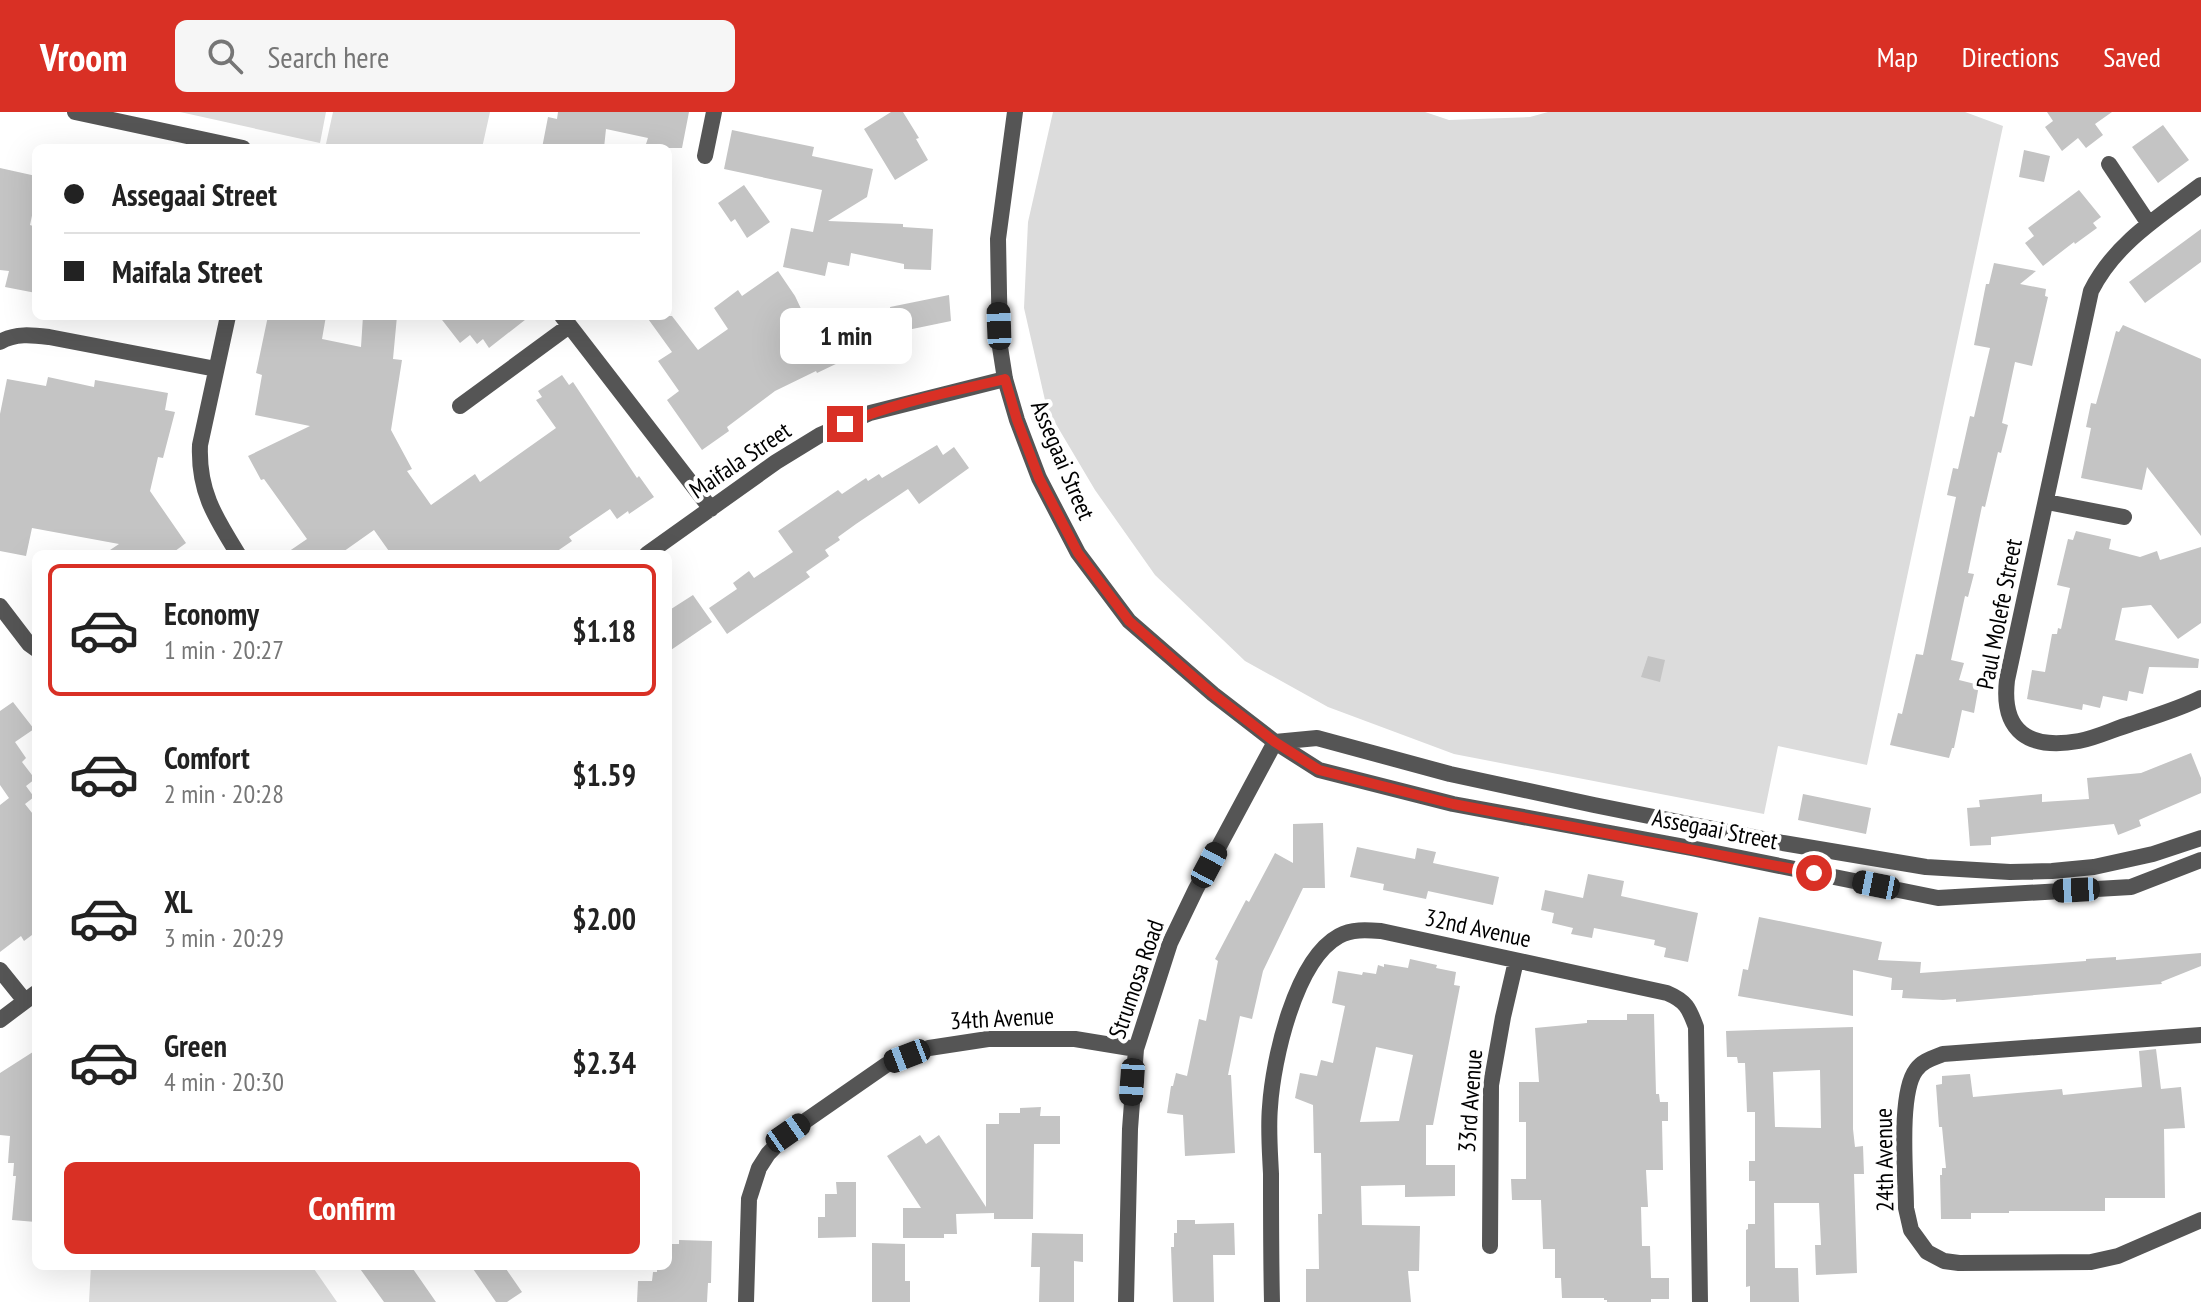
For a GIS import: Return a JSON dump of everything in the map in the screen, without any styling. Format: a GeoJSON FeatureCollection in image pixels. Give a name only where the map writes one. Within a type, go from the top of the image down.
{"type":"FeatureCollection","features":[{"type":"Feature","properties":{"kind":"street"},"geometry":{"type":"LineString","coordinates":[[75,112],[224,144]]}},
{"type":"Feature","properties":{"kind":"street"},"geometry":{"type":"LineString","coordinates":[[705,156],[714,112]]}},
{"type":"Feature","properties":{"kind":"street","name":"Assegaai Street"},"geometry":{"type":"LineString","coordinates":[[1015,112],[998,239],[1000,347],[1017,420],[1039,478],[1078,553],[1129,621],[1213,694],[1275,742],[1319,770],[1453,804],[1938,898],[2131,887],[2201,860]]}},
{"type":"Feature","properties":{"kind":"street"},"geometry":{"type":"LineString","coordinates":[[2109,164],[2149,224]]}},
{"type":"Feature","properties":{"kind":"street","name":"Paul Molefe Street"},"geometry":{"type":"LineString","coordinates":[[2201,185],[2133,236],[2101,272],[2091,291],[2005,701],[2010,719],[2021,733],[2038,741],[2057,743],[2081,741],[2201,698]]}},
{"type":"Feature","properties":{"kind":"street"},"geometry":{"type":"LineString","coordinates":[[227,320],[200,445],[199,466],[212,512],[236,550]]}},
{"type":"Feature","properties":{"kind":"street"},"geometry":{"type":"LineString","coordinates":[[460,406],[565,321],[711,509]]}},
{"type":"Feature","properties":{"kind":"street"},"geometry":{"type":"LineString","coordinates":[[0,342],[26,335],[49,337],[216,369]]}},
{"type":"Feature","properties":{"kind":"street","name":"Maifala Street"},"geometry":{"type":"LineString","coordinates":[[653,550],[776,462],[820,435],[870,413],[1005,379]]}},
{"type":"Feature","properties":{"kind":"street"},"geometry":{"type":"LineString","coordinates":[[2047,502],[2124,517]]}},
{"type":"Feature","properties":{"kind":"street"},"geometry":{"type":"LineString","coordinates":[[0,606],[32,646]]}},
{"type":"Feature","properties":{"kind":"street","name":"Assegaai Street"},"geometry":{"type":"LineString","coordinates":[[1275,742],[1317,738],[1450,774],[1579,802],[1783,843],[1926,867],[2010,872],[2094,867],[2153,854],[2201,838]]}},
{"type":"Feature","properties":{"kind":"street","name":"Strumosa Road"},"geometry":{"type":"LineString","coordinates":[[1126,1302],[1129,1153],[1136,1049],[1170,943],[1275,742]]}},
{"type":"Feature","properties":{"kind":"street","name":"32nd Avenue"},"geometry":{"type":"LineString","coordinates":[[1272,1302],[1270,1107],[1282,1038],[1292,1004],[1307,971],[1324,948],[1340,936],[1361,929],[1680,998],[1691,1011],[1696,1027],[1700,1302]]}},
{"type":"Feature","properties":{"kind":"street","name":"33rd Avenue"},"geometry":{"type":"LineString","coordinates":[[1490,1246],[1491,1085],[1516,961]]}},
{"type":"Feature","properties":{"kind":"street"},"geometry":{"type":"LineString","coordinates":[[0,970],[30,997],[0,1020]]}},
{"type":"Feature","properties":{"kind":"street","name":"24th Avenue"},"geometry":{"type":"LineString","coordinates":[[2201,1035],[1943,1054],[1921,1064],[1914,1072],[1906,1103],[1906,1208],[1918,1242],[1934,1257],[1959,1263],[2091,1262],[2118,1256],[2201,1220]]}},
{"type":"Feature","properties":{"kind":"street","name":"34th Avenue"},"geometry":{"type":"LineString","coordinates":[[746,1302],[749,1199],[763,1161],[788,1133],[886,1065],[929,1048],[988,1039],[1075,1039],[1136,1049]]}},
{"type":"Feature","properties":{"kind":"shaded area"},"geometry":{"type":"Polygon","coordinates":[[[180,112],[326,112],[320,143],[180,112]]]}},
{"type":"Feature","properties":{"kind":"shaded area"},"geometry":{"type":"Polygon","coordinates":[[[333,112],[490,112],[483,144],[326,144],[333,112]]]}},
{"type":"Feature","properties":{"kind":"shaded area"},"geometry":{"type":"Polygon","coordinates":[[[1053,112],[1425,112],[1449,120],[1530,117],[1548,112],[1965,112],[2003,126],[1867,765],[1778,746],[1764,814],[1454,754],[1328,707],[1245,661],[1155,575],[1095,490],[1047,409],[1024,308],[1028,222],[1053,112]]]}},
{"type":"Feature","properties":{"kind":"shaded area"},"geometry":{"type":"Polygon","coordinates":[[[91,1270],[315,1270],[337,1302],[89,1302],[91,1270]]]}},
{"type":"Feature","properties":{"kind":"building"},"geometry":{"type":"Polygon","coordinates":[[[558,112],[689,112],[682,148],[672,148],[672,144],[646,144],[648,138],[606,129],[604,144],[543,144],[548,117],[557,119],[558,112]]]}},
{"type":"Feature","properties":{"kind":"building"},"geometry":{"type":"Polygon","coordinates":[[[891,112],[903,112],[928,160],[895,180],[864,129],[891,112]]]}},
{"type":"Feature","properties":{"kind":"building"},"geometry":{"type":"Polygon","coordinates":[[[2047,112],[2112,112],[2095,124],[2103,135],[2086,148],[2078,138],[2062,151],[2045,127],[2053,121],[2047,112]]]}},
{"type":"Feature","properties":{"kind":"building"},"geometry":{"type":"Polygon","coordinates":[[[2163,125],[2189,160],[2158,183],[2132,147],[2163,125]]]}},
{"type":"Feature","properties":{"kind":"building"},"geometry":{"type":"Polygon","coordinates":[[[732,130],[814,147],[812,156],[873,169],[867,197],[828,221],[903,224],[903,227],[933,229],[931,270],[904,269],[904,264],[851,253],[849,266],[828,262],[825,276],[783,267],[791,228],[813,232],[822,190],[724,169],[732,130]]]}},
{"type":"Feature","properties":{"kind":"building"},"geometry":{"type":"Polygon","coordinates":[[[2024,150],[2050,156],[2044,182],[2019,177],[2024,150]]]}},
{"type":"Feature","properties":{"kind":"building"},"geometry":{"type":"Polygon","coordinates":[[[0,168],[32,175],[32,292],[5,287],[9,271],[0,270],[0,168]]]}},
{"type":"Feature","properties":{"kind":"building"},"geometry":{"type":"Polygon","coordinates":[[[744,185],[770,222],[747,238],[735,219],[731,222],[718,203],[744,185]]]}},
{"type":"Feature","properties":{"kind":"building"},"geometry":{"type":"Polygon","coordinates":[[[2079,190],[2101,217],[2093,223],[2097,228],[2043,266],[2025,243],[2034,236],[2028,228],[2079,190]]]}},
{"type":"Feature","properties":{"kind":"building"},"geometry":{"type":"Polygon","coordinates":[[[2201,229],[2201,262],[2145,303],[2129,282],[2201,229]]]}},
{"type":"Feature","properties":{"kind":"building"},"geometry":{"type":"Polygon","coordinates":[[[1994,263],[2036,271],[2020,284],[2046,289],[2045,296],[2048,297],[2032,366],[2015,362],[2002,423],[2008,425],[1985,507],[1982,506],[1968,573],[1974,574],[1968,597],[1965,596],[1951,660],[1964,663],[1959,680],[1979,685],[1974,713],[1962,710],[1949,758],[1890,745],[1898,713],[1902,714],[1916,654],[1923,655],[1956,497],[1947,495],[1953,468],[1958,469],[1970,416],[1974,417],[1990,348],[1974,345],[1986,284],[1989,284],[1994,263]]]}},
{"type":"Feature","properties":{"kind":"building"},"geometry":{"type":"Polygon","coordinates":[[[778,271],[795,296],[812,332],[823,327],[840,362],[775,391],[702,450],[667,400],[679,391],[658,361],[672,352],[649,320],[672,320],[672,316],[698,350],[728,329],[714,308],[738,290],[742,296],[778,271]]]}},
{"type":"Feature","properties":{"kind":"building"},"geometry":{"type":"Polygon","coordinates":[[[949,295],[951,321],[859,340],[855,324],[891,315],[890,307],[949,295]]]}},
{"type":"Feature","properties":{"kind":"building"},"geometry":{"type":"Polygon","coordinates":[[[267,320],[325,320],[322,339],[361,347],[363,320],[397,320],[393,359],[402,360],[391,430],[412,469],[407,471],[431,505],[475,474],[480,482],[556,428],[536,400],[542,397],[538,391],[562,375],[569,385],[573,382],[637,478],[639,476],[654,497],[617,519],[610,509],[569,537],[572,541],[559,550],[388,550],[374,530],[346,550],[291,550],[307,539],[264,479],[261,480],[248,456],[310,426],[255,415],[262,375],[256,373],[267,320]]]}},
{"type":"Feature","properties":{"kind":"building"},"geometry":{"type":"Polygon","coordinates":[[[442,320],[525,320],[489,348],[483,339],[477,344],[470,335],[460,343],[442,320]]]}},
{"type":"Feature","properties":{"kind":"building"},"geometry":{"type":"Polygon","coordinates":[[[2123,325],[2201,359],[2201,536],[2147,467],[2142,490],[2081,478],[2091,428],[2086,427],[2091,403],[2096,404],[2116,331],[2119,332],[2123,325]]]}},
{"type":"Feature","properties":{"kind":"building"},"geometry":{"type":"Polygon","coordinates":[[[48,377],[94,387],[95,380],[168,393],[165,410],[175,412],[163,458],[158,457],[150,491],[186,543],[176,550],[110,550],[119,544],[32,528],[26,556],[0,551],[0,414],[7,379],[46,386],[48,377]]]}},
{"type":"Feature","properties":{"kind":"building"},"geometry":{"type":"Polygon","coordinates":[[[937,445],[943,455],[954,447],[969,468],[919,504],[908,489],[856,524],[825,550],[829,556],[806,572],[810,577],[727,634],[709,608],[737,589],[733,583],[749,571],[754,578],[793,552],[778,531],[838,490],[842,494],[866,478],[868,481],[879,474],[882,478],[937,445]]]}},
{"type":"Feature","properties":{"kind":"building"},"geometry":{"type":"Polygon","coordinates":[[[2076,531],[2111,539],[2109,549],[2140,557],[2157,551],[2160,560],[2201,547],[2201,623],[2178,639],[2151,605],[2122,608],[2115,640],[2199,659],[2198,668],[2149,667],[2143,694],[2129,691],[2127,701],[2103,696],[2100,708],[2083,704],[2082,710],[2027,699],[2032,670],[2045,672],[2052,634],[2057,634],[2058,628],[2061,629],[2070,588],[2057,585],[2068,539],[2073,540],[2076,531]]]}},
{"type":"Feature","properties":{"kind":"building"},"geometry":{"type":"Polygon","coordinates":[[[693,595],[712,622],[672,649],[672,608],[693,595]]]}},
{"type":"Feature","properties":{"kind":"building"},"geometry":{"type":"Polygon","coordinates":[[[1648,656],[1665,660],[1660,682],[1641,677],[1648,656]]]}},
{"type":"Feature","properties":{"kind":"building"},"geometry":{"type":"Polygon","coordinates":[[[13,702],[32,726],[32,730],[15,742],[26,758],[22,762],[32,775],[32,781],[26,786],[32,799],[25,804],[32,813],[32,935],[24,941],[21,936],[0,952],[0,805],[9,798],[0,785],[0,711],[13,702]]]}},
{"type":"Feature","properties":{"kind":"building"},"geometry":{"type":"Polygon","coordinates":[[[2191,753],[2201,778],[2201,793],[2139,820],[2141,826],[2118,835],[2114,824],[1991,837],[1991,845],[1970,846],[1967,808],[1980,807],[1979,800],[2042,794],[2042,802],[2089,799],[2087,778],[2141,773],[2191,753]]]}},
{"type":"Feature","properties":{"kind":"building"},"geometry":{"type":"Polygon","coordinates":[[[1803,794],[1871,808],[1866,834],[1798,820],[1803,794]]]}},
{"type":"Feature","properties":{"kind":"building"},"geometry":{"type":"Polygon","coordinates":[[[1323,823],[1325,888],[1303,888],[1263,971],[1252,1019],[1240,1016],[1228,1075],[1231,1075],[1235,1153],[1185,1156],[1183,1115],[1167,1113],[1171,1086],[1176,1073],[1187,1076],[1199,1019],[1206,1021],[1218,961],[1215,959],[1275,853],[1293,863],[1293,824],[1323,823]]]}},
{"type":"Feature","properties":{"kind":"building"},"geometry":{"type":"Polygon","coordinates":[[[1357,847],[1415,859],[1417,848],[1436,852],[1433,863],[1499,877],[1493,905],[1428,891],[1426,899],[1383,890],[1384,884],[1350,877],[1357,847]]]}},
{"type":"Feature","properties":{"kind":"building"},"geometry":{"type":"Polygon","coordinates":[[[1588,874],[1624,881],[1621,896],[1698,913],[1688,962],[1664,957],[1666,948],[1654,945],[1655,940],[1594,928],[1592,938],[1571,934],[1573,928],[1552,923],[1554,913],[1541,910],[1545,890],[1583,898],[1588,874]]]}},
{"type":"Feature","properties":{"kind":"building"},"geometry":{"type":"Polygon","coordinates":[[[1759,917],[1882,942],[1878,960],[1921,962],[1920,973],[2201,953],[2201,966],[2162,984],[1956,1002],[1956,999],[1902,998],[1903,990],[1891,990],[1892,978],[1853,970],[1853,1016],[1738,996],[1743,969],[1748,970],[1759,917]]]}},
{"type":"Feature","properties":{"kind":"building"},"geometry":{"type":"Polygon","coordinates":[[[1410,959],[1437,965],[1436,968],[1456,972],[1454,985],[1460,986],[1433,1125],[1426,1125],[1426,1165],[1455,1165],[1455,1196],[1405,1197],[1405,1185],[1361,1186],[1362,1225],[1420,1226],[1419,1271],[1408,1271],[1411,1302],[1306,1302],[1306,1269],[1319,1269],[1321,1153],[1314,1153],[1313,1105],[1295,1098],[1300,1073],[1317,1076],[1321,1060],[1333,1063],[1345,1006],[1332,1003],[1338,971],[1376,974],[1378,965],[1384,967],[1384,964],[1408,968],[1410,959]],[[1376,1047],[1360,1122],[1399,1121],[1413,1055],[1376,1047]]]}},
{"type":"Feature","properties":{"kind":"building"},"geometry":{"type":"Polygon","coordinates":[[[1627,1014],[1654,1014],[1656,1094],[1659,1094],[1660,1102],[1668,1102],[1668,1121],[1662,1121],[1663,1170],[1646,1170],[1648,1207],[1641,1207],[1642,1246],[1650,1246],[1651,1278],[1669,1278],[1669,1299],[1607,1302],[1604,1298],[1562,1298],[1561,1278],[1555,1278],[1555,1249],[1543,1249],[1541,1200],[1512,1200],[1511,1179],[1526,1179],[1526,1122],[1519,1122],[1519,1082],[1539,1082],[1535,1028],[1587,1023],[1587,1020],[1627,1020],[1627,1014]]]}},
{"type":"Feature","properties":{"kind":"building"},"geometry":{"type":"Polygon","coordinates":[[[1853,1027],[1853,1129],[1855,1147],[1863,1146],[1864,1174],[1854,1174],[1857,1273],[1816,1275],[1815,1245],[1821,1245],[1819,1203],[1774,1203],[1775,1268],[1798,1268],[1799,1302],[1750,1302],[1750,1286],[1746,1287],[1746,1230],[1748,1224],[1755,1224],[1755,1181],[1749,1181],[1749,1161],[1755,1161],[1755,1112],[1747,1112],[1745,1063],[1738,1063],[1737,1057],[1727,1057],[1726,1031],[1853,1027]],[[1820,1070],[1773,1072],[1775,1127],[1821,1128],[1820,1070]]]}},
{"type":"Feature","properties":{"kind":"building"},"geometry":{"type":"Polygon","coordinates":[[[2156,1049],[2161,1089],[2181,1087],[2185,1128],[2164,1129],[2165,1198],[2105,1198],[2105,1211],[2009,1211],[1971,1213],[1971,1219],[1941,1219],[1940,1175],[1942,1168],[1946,1168],[1936,1085],[1942,1084],[1942,1076],[1970,1074],[1973,1097],[2062,1089],[2063,1095],[2142,1087],[2139,1051],[2156,1049]]]}},
{"type":"Feature","properties":{"kind":"building"},"geometry":{"type":"Polygon","coordinates":[[[32,1053],[32,1222],[12,1220],[16,1176],[13,1176],[14,1163],[8,1163],[10,1136],[0,1135],[0,1073],[32,1053]]]}},
{"type":"Feature","properties":{"kind":"building"},"geometry":{"type":"Polygon","coordinates":[[[1041,1107],[1040,1116],[1060,1116],[1060,1144],[1034,1144],[1033,1219],[994,1219],[994,1213],[956,1214],[957,1234],[944,1234],[944,1238],[903,1238],[903,1208],[921,1208],[887,1156],[920,1135],[926,1144],[939,1135],[986,1207],[986,1124],[999,1124],[999,1113],[1020,1113],[1020,1108],[1041,1107]]]}},
{"type":"Feature","properties":{"kind":"building"},"geometry":{"type":"Polygon","coordinates":[[[836,1182],[856,1182],[856,1237],[818,1238],[818,1217],[825,1217],[825,1194],[837,1194],[836,1182]]]}},
{"type":"Feature","properties":{"kind":"building"},"geometry":{"type":"Polygon","coordinates":[[[1177,1220],[1195,1220],[1195,1224],[1234,1223],[1235,1255],[1213,1255],[1214,1302],[1173,1302],[1171,1247],[1174,1247],[1177,1220]]]}},
{"type":"Feature","properties":{"kind":"building"},"geometry":{"type":"Polygon","coordinates":[[[1032,1233],[1083,1234],[1083,1262],[1074,1261],[1074,1302],[1039,1302],[1040,1267],[1031,1267],[1032,1233]]]}},
{"type":"Feature","properties":{"kind":"building"},"geometry":{"type":"Polygon","coordinates":[[[679,1240],[712,1241],[711,1283],[708,1283],[707,1302],[637,1302],[638,1281],[652,1281],[653,1272],[657,1270],[672,1270],[672,1244],[679,1244],[679,1240]]]}},
{"type":"Feature","properties":{"kind":"building"},"geometry":{"type":"Polygon","coordinates":[[[872,1243],[905,1244],[905,1281],[910,1281],[910,1302],[872,1302],[872,1243]]]}},
{"type":"Feature","properties":{"kind":"building"},"geometry":{"type":"Polygon","coordinates":[[[361,1270],[414,1270],[436,1302],[384,1302],[361,1270]]]}},
{"type":"Feature","properties":{"kind":"building"},"geometry":{"type":"Polygon","coordinates":[[[474,1270],[507,1270],[522,1292],[507,1302],[496,1302],[474,1270]]]}},
{"type":"Feature","properties":{"kind":"route"},"geometry":{"type":"LineString","coordinates":[[845,424],[870,413],[1005,379],[1039,478],[1078,553],[1129,621],[1213,694],[1275,742],[1319,770],[1453,804],[1814,873]]}}]}
